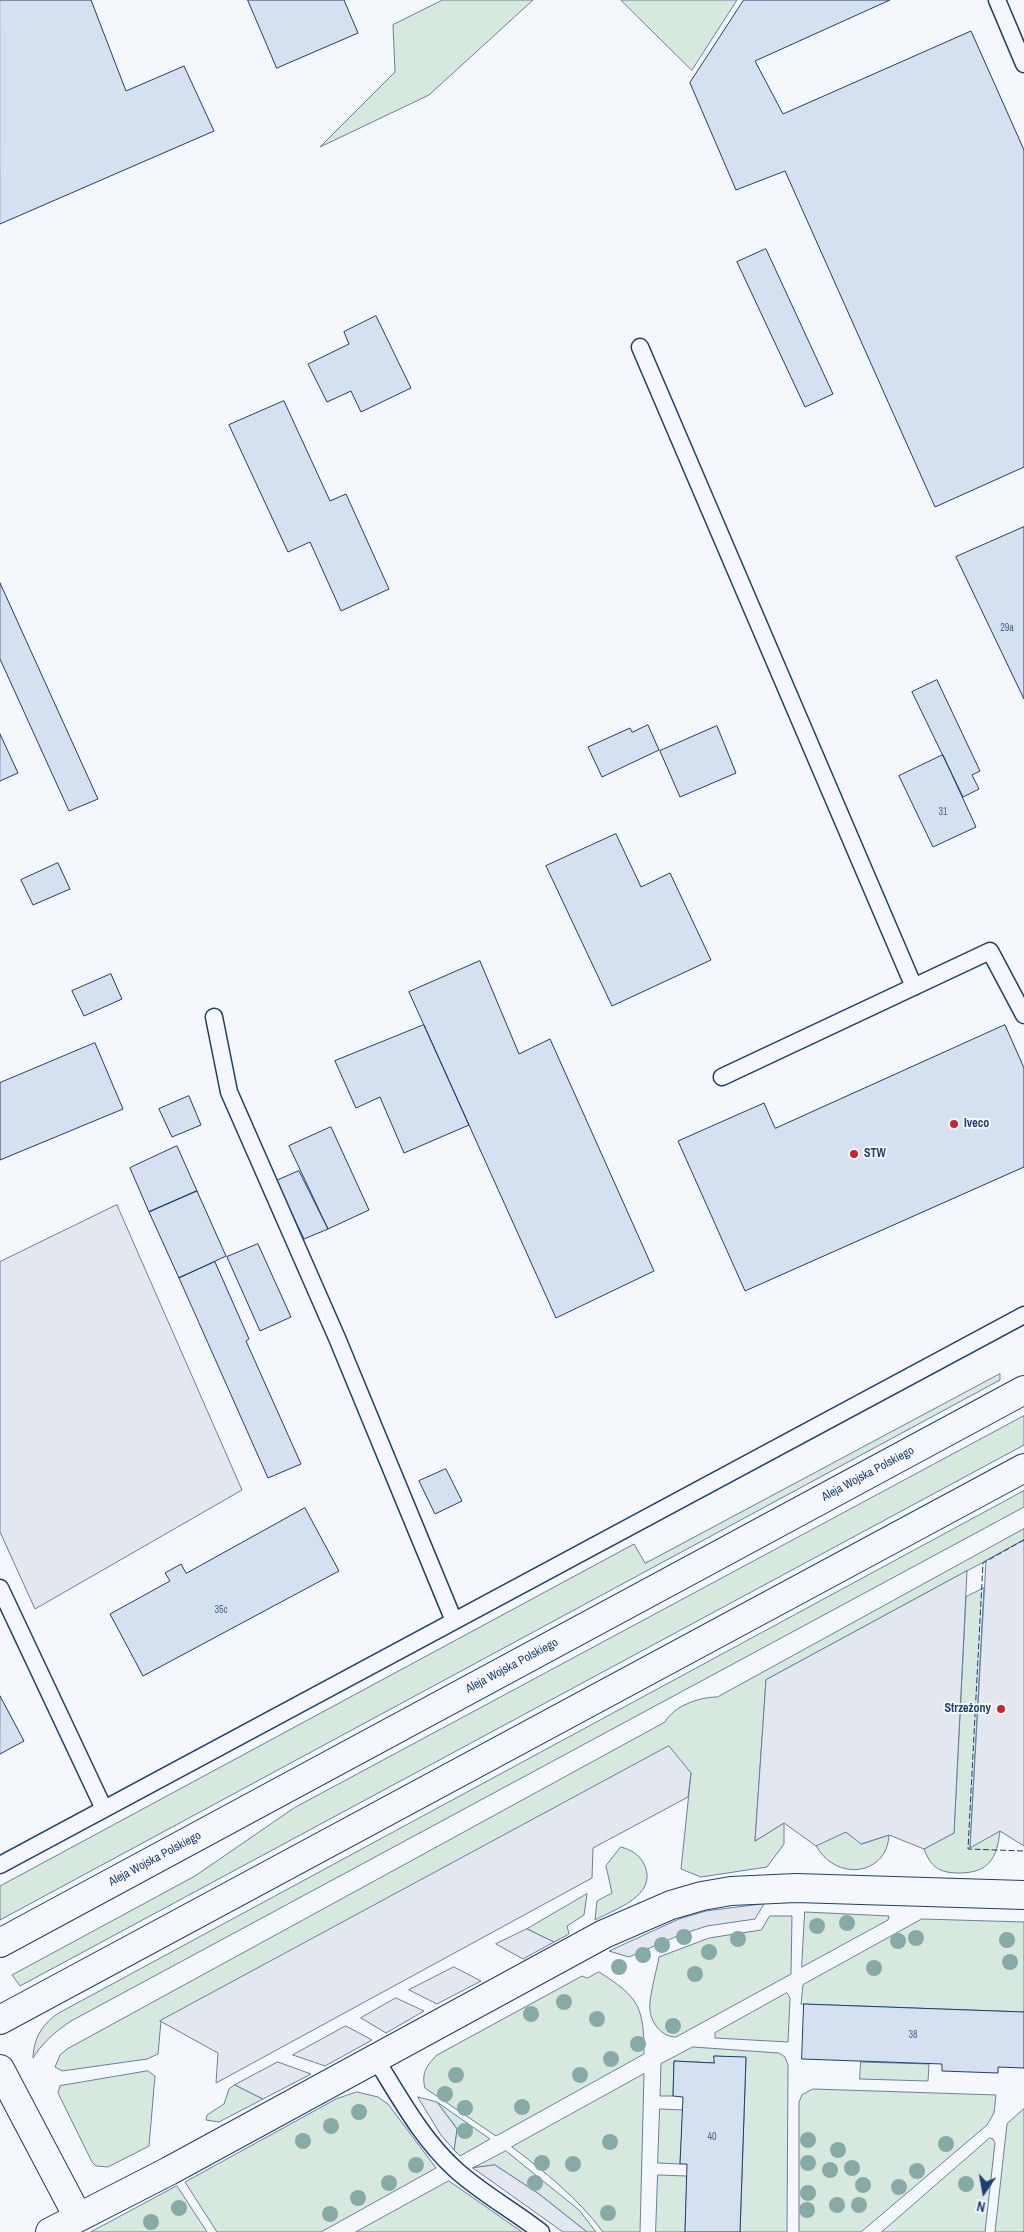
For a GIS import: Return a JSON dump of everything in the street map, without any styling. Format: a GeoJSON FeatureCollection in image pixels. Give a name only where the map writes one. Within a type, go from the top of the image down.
{"type":"FeatureCollection","features":[{"type":"Feature","properties":{"kind":"main road","name":"Aleja Wojska Polskiego"},"geometry":{"type":"LineString","coordinates":[[0,1943],[1024,1390]]}},
{"type":"Feature","properties":{"kind":"main road"},"geometry":{"type":"LineString","coordinates":[[0,2020],[1024,1468]]}},
{"type":"Feature","properties":{"kind":"main road"},"geometry":{"type":"LineString","coordinates":[[50,2232],[169,2171],[604,1934],[636,1919],[702,1896],[732,1890],[796,1888],[1024,1896]]}},
{"type":"Feature","properties":{"kind":"main road"},"geometry":{"type":"LineString","coordinates":[[0,2069],[78,2217]]}},
{"type":"Feature","properties":{"kind":"lane"},"geometry":{"type":"LineString","coordinates":[[997,0],[1024,64]]}},
{"type":"Feature","properties":{"kind":"lane"},"geometry":{"type":"LineString","coordinates":[[640,347],[914,986]]}},
{"type":"Feature","properties":{"kind":"lane"},"geometry":{"type":"LineString","coordinates":[[722,1077],[990,951],[1024,1015]]}},
{"type":"Feature","properties":{"kind":"lane"},"geometry":{"type":"LineString","coordinates":[[214,1017],[229,1092],[337,1338],[454,1621]]}},
{"type":"Feature","properties":{"kind":"lane"},"geometry":{"type":"LineString","coordinates":[[0,1865],[1024,1315]]}},
{"type":"Feature","properties":{"kind":"lane"},"geometry":{"type":"LineString","coordinates":[[0,1588],[104,1809]]}},
{"type":"Feature","properties":{"kind":"lane"},"geometry":{"type":"LineString","coordinates":[[375,2058],[417,2124],[436,2149],[455,2169],[541,2232]]}},
{"type":"Feature","properties":{"kind":"shaded area"},"geometry":{"type":"Polygon","coordinates":[[[443,0],[533,0],[429,95],[320,147],[395,72],[393,25],[443,0]]]}},
{"type":"Feature","properties":{"kind":"shaded area"},"geometry":{"type":"Polygon","coordinates":[[[621,0],[737,0],[692,70],[621,0]]]}},
{"type":"Feature","properties":{"kind":"shaded area"},"geometry":{"type":"Polygon","coordinates":[[[117,1205],[242,1490],[35,1609],[0,1532],[0,1262],[117,1205]]]}},
{"type":"Feature","properties":{"kind":"shaded area"},"geometry":{"type":"Polygon","coordinates":[[[1000,1374],[1000,1380],[0,1920],[0,1886],[634,1544],[645,1563],[1000,1374]]]}},
{"type":"Feature","properties":{"kind":"shaded area"},"geometry":{"type":"Polygon","coordinates":[[[1024,1416],[1024,1445],[20,1986],[12,1975],[195,1876],[294,1808],[1024,1416]]]}},
{"type":"Feature","properties":{"kind":"shaded area"},"geometry":{"type":"Polygon","coordinates":[[[1024,1491],[1024,1507],[71,2021],[50,2038],[33,2058],[39,2033],[57,2014],[1024,1491]]]}},
{"type":"Feature","properties":{"kind":"shaded area"},"geometry":{"type":"Polygon","coordinates":[[[1024,1529],[1024,1540],[766,1680],[755,1841],[784,1823],[784,1844],[767,1867],[701,1877],[681,1869],[691,1773],[161,2021],[158,2054],[147,2059],[62,2071],[55,2067],[60,2055],[67,2049],[665,1722],[674,1711],[681,1707],[695,1701],[717,1697],[1024,1529]]]}},
{"type":"Feature","properties":{"kind":"shaded area","name":"Strzeżony"},"geometry":{"type":"Polygon","coordinates":[[[1024,1540],[1024,1846],[1000,1831],[970,1848],[986,1561],[1024,1540]]]}},
{"type":"Feature","properties":{"kind":"shaded area"},"geometry":{"type":"Polygon","coordinates":[[[967,1571],[954,1833],[924,1849],[889,1835],[861,1844],[846,1832],[816,1846],[784,1823],[755,1841],[766,1680],[967,1571]]]}},
{"type":"Feature","properties":{"kind":"shaded area"},"geometry":{"type":"Polygon","coordinates":[[[984,1588],[970,1847],[1000,1831],[999,1841],[994,1856],[984,1867],[969,1872],[952,1873],[941,1870],[933,1865],[924,1849],[954,1833],[966,1597],[984,1588]]]}},
{"type":"Feature","properties":{"kind":"shaded area"},"geometry":{"type":"Polygon","coordinates":[[[669,1746],[691,1773],[688,1797],[593,1848],[592,1878],[216,2083],[218,2053],[160,2021],[669,1746]]]}},
{"type":"Feature","properties":{"kind":"shaded area"},"geometry":{"type":"Polygon","coordinates":[[[846,1832],[862,1844],[889,1835],[883,1854],[877,1861],[870,1866],[851,1870],[842,1868],[827,1860],[816,1846],[846,1832]]]}},
{"type":"Feature","properties":{"kind":"shaded area"},"geometry":{"type":"Polygon","coordinates":[[[621,1847],[635,1854],[643,1862],[647,1876],[645,1886],[632,1900],[595,1920],[597,1901],[612,1893],[606,1866],[621,1847]]]}},
{"type":"Feature","properties":{"kind":"shaded area"},"geometry":{"type":"Polygon","coordinates":[[[587,1894],[584,1915],[567,1926],[569,1934],[554,1942],[527,1929],[587,1894]]]}},
{"type":"Feature","properties":{"kind":"shaded area"},"geometry":{"type":"Polygon","coordinates":[[[764,1904],[755,1919],[707,1926],[682,1934],[629,1957],[609,1951],[679,1919],[706,1911],[764,1904]]]}},
{"type":"Feature","properties":{"kind":"shaded area"},"geometry":{"type":"Polygon","coordinates":[[[805,1912],[889,1916],[888,1920],[802,1967],[805,1912]]]}},
{"type":"Feature","properties":{"kind":"shaded area"},"geometry":{"type":"Polygon","coordinates":[[[770,1916],[792,1916],[791,1974],[676,2037],[662,2032],[655,2025],[650,2011],[651,1992],[659,1957],[709,1938],[761,1930],[770,1916]]]}},
{"type":"Feature","properties":{"kind":"shaded area"},"geometry":{"type":"Polygon","coordinates":[[[922,1919],[1024,1922],[1024,2012],[801,2004],[803,1985],[922,1919]]]}},
{"type":"Feature","properties":{"kind":"shaded area"},"geometry":{"type":"Polygon","coordinates":[[[527,1929],[554,1942],[523,1959],[496,1944],[527,1929]]]}},
{"type":"Feature","properties":{"kind":"shaded area"},"geometry":{"type":"Polygon","coordinates":[[[454,1967],[481,1981],[437,2004],[409,1990],[454,1967]]]}},
{"type":"Feature","properties":{"kind":"shaded area"},"geometry":{"type":"Polygon","coordinates":[[[599,1972],[623,1989],[636,2005],[643,2025],[644,2054],[496,2136],[425,2088],[424,2074],[430,2062],[437,2055],[582,1976],[587,1978],[599,1972]]]}},
{"type":"Feature","properties":{"kind":"shaded area"},"geometry":{"type":"Polygon","coordinates":[[[787,1993],[790,1998],[788,2042],[715,2038],[715,2033],[787,1993]]]}},
{"type":"Feature","properties":{"kind":"shaded area"},"geometry":{"type":"Polygon","coordinates":[[[396,1998],[424,2011],[386,2033],[361,2018],[396,1998]]]}},
{"type":"Feature","properties":{"kind":"shaded area"},"geometry":{"type":"Polygon","coordinates":[[[346,2026],[372,2040],[325,2066],[293,2055],[346,2026]]]}},
{"type":"Feature","properties":{"kind":"shaded area"},"geometry":{"type":"Polygon","coordinates":[[[693,2047],[779,2053],[785,2057],[788,2065],[787,2232],[740,2232],[746,2058],[715,2056],[714,2063],[674,2061],[673,2096],[660,2096],[661,2064],[693,2047]]]}},
{"type":"Feature","properties":{"kind":"shaded area"},"geometry":{"type":"Polygon","coordinates":[[[278,2062],[311,2074],[263,2099],[235,2085],[278,2062]]]}},
{"type":"Feature","properties":{"kind":"shaded area"},"geometry":{"type":"Polygon","coordinates":[[[861,2062],[929,2064],[928,2081],[860,2079],[861,2062]]]}},
{"type":"Feature","properties":{"kind":"shaded area"},"geometry":{"type":"Polygon","coordinates":[[[148,2071],[155,2076],[149,2146],[108,2167],[96,2166],[92,2162],[58,2093],[60,2086],[148,2071]]]}},
{"type":"Feature","properties":{"kind":"shaded area"},"geometry":{"type":"Polygon","coordinates":[[[644,2074],[640,2232],[603,2232],[572,2197],[512,2147],[644,2074]]]}},
{"type":"Feature","properties":{"kind":"shaded area"},"geometry":{"type":"Polygon","coordinates":[[[235,2085],[263,2099],[219,2122],[206,2120],[207,2115],[224,2104],[229,2089],[235,2085]]]}},
{"type":"Feature","properties":{"kind":"shaded area"},"geometry":{"type":"Polygon","coordinates":[[[813,2089],[996,2095],[994,2113],[987,2125],[861,2232],[799,2232],[799,2102],[802,2095],[813,2089]]]}},
{"type":"Feature","properties":{"kind":"shaded area"},"geometry":{"type":"Polygon","coordinates":[[[357,2092],[378,2097],[388,2104],[436,2168],[321,2232],[217,2232],[185,2182],[336,2099],[357,2092]]]}},
{"type":"Feature","properties":{"kind":"shaded area"},"geometry":{"type":"Polygon","coordinates":[[[418,2097],[437,2102],[457,2129],[454,2150],[441,2135],[418,2097]]]}},
{"type":"Feature","properties":{"kind":"shaded area"},"geometry":{"type":"Polygon","coordinates":[[[437,2102],[490,2139],[460,2156],[454,2150],[457,2129],[437,2102]]]}},
{"type":"Feature","properties":{"kind":"shaded area"},"geometry":{"type":"Polygon","coordinates":[[[660,2109],[683,2110],[680,2164],[658,2163],[660,2109]]]}},
{"type":"Feature","properties":{"kind":"shaded area"},"geometry":{"type":"Polygon","coordinates":[[[1024,2109],[1024,2232],[995,2232],[1007,2124],[1024,2109]]]}},
{"type":"Feature","properties":{"kind":"shaded area"},"geometry":{"type":"Polygon","coordinates":[[[990,2138],[995,2143],[985,2232],[882,2232],[990,2138]]]}},
{"type":"Feature","properties":{"kind":"shaded area"},"geometry":{"type":"Polygon","coordinates":[[[506,2151],[579,2210],[596,2232],[587,2232],[539,2194],[495,2165],[473,2168],[506,2151]]]}},
{"type":"Feature","properties":{"kind":"shaded area"},"geometry":{"type":"Polygon","coordinates":[[[495,2165],[539,2194],[587,2232],[563,2232],[473,2168],[495,2165]]]}},
{"type":"Feature","properties":{"kind":"shaded area"},"geometry":{"type":"Polygon","coordinates":[[[658,2175],[687,2176],[685,2232],[656,2232],[658,2175]]]}},
{"type":"Feature","properties":{"kind":"shaded area"},"geometry":{"type":"Polygon","coordinates":[[[449,2181],[522,2232],[356,2232],[449,2181]]]}},
{"type":"Feature","properties":{"kind":"shaded area"},"geometry":{"type":"Polygon","coordinates":[[[177,2186],[207,2232],[91,2232],[177,2186]]]}},
{"type":"Feature","properties":{"kind":"building"},"geometry":{"type":"Polygon","coordinates":[[[0,0],[91,0],[126,91],[184,66],[214,131],[0,224],[0,0]]]}},
{"type":"Feature","properties":{"kind":"building"},"geometry":{"type":"Polygon","coordinates":[[[248,0],[344,0],[358,33],[277,68],[248,0]]]}},
{"type":"Feature","properties":{"kind":"building"},"geometry":{"type":"Polygon","coordinates":[[[744,0],[890,0],[755,61],[783,114],[971,31],[1024,150],[1024,467],[935,507],[785,171],[736,190],[690,83],[744,0]]]}},
{"type":"Feature","properties":{"kind":"building"},"geometry":{"type":"Polygon","coordinates":[[[766,249],[833,394],[805,407],[737,262],[766,249]]]}},
{"type":"Feature","properties":{"kind":"building"},"geometry":{"type":"Polygon","coordinates":[[[376,316],[411,388],[361,412],[351,391],[327,402],[308,364],[349,344],[344,332],[376,316]]]}},
{"type":"Feature","properties":{"kind":"building"},"geometry":{"type":"Polygon","coordinates":[[[284,401],[330,501],[346,494],[389,589],[341,611],[310,542],[288,552],[229,425],[284,401]]]}},
{"type":"Feature","properties":{"kind":"building"},"geometry":{"type":"Polygon","coordinates":[[[1024,527],[1024,699],[956,557],[1024,527]]]}},
{"type":"Feature","properties":{"kind":"building"},"geometry":{"type":"Polygon","coordinates":[[[0,583],[98,799],[69,811],[0,659],[0,583]]]}},
{"type":"Feature","properties":{"kind":"building"},"geometry":{"type":"Polygon","coordinates":[[[937,680],[980,771],[972,775],[979,789],[963,797],[912,692],[937,680]]]}},
{"type":"Feature","properties":{"kind":"building"},"geometry":{"type":"Polygon","coordinates":[[[648,725],[659,750],[602,777],[588,747],[630,728],[632,732],[648,725]]]}},
{"type":"Feature","properties":{"kind":"building"},"geometry":{"type":"Polygon","coordinates":[[[717,726],[736,773],[680,797],[660,751],[717,726]]]}},
{"type":"Feature","properties":{"kind":"building"},"geometry":{"type":"Polygon","coordinates":[[[0,734],[18,773],[0,781],[0,734]]]}},
{"type":"Feature","properties":{"kind":"building"},"geometry":{"type":"Polygon","coordinates":[[[943,755],[976,827],[933,847],[899,776],[943,755]]]}},
{"type":"Feature","properties":{"kind":"building"},"geometry":{"type":"Polygon","coordinates":[[[616,834],[641,887],[670,873],[711,960],[612,1006],[546,866],[616,834]]]}},
{"type":"Feature","properties":{"kind":"building"},"geometry":{"type":"Polygon","coordinates":[[[58,863],[70,889],[33,905],[21,880],[58,863]]]}},
{"type":"Feature","properties":{"kind":"building"},"geometry":{"type":"Polygon","coordinates":[[[480,961],[519,1054],[550,1039],[654,1271],[556,1318],[409,992],[480,961]]]}},
{"type":"Feature","properties":{"kind":"building"},"geometry":{"type":"Polygon","coordinates":[[[111,974],[122,999],[84,1016],[72,991],[111,974]]]}},
{"type":"Feature","properties":{"kind":"building"},"geometry":{"type":"Polygon","coordinates":[[[424,1025],[469,1125],[404,1153],[380,1097],[356,1108],[335,1061],[424,1025]]]}},
{"type":"Feature","properties":{"kind":"building","name":"STW"},"geometry":{"type":"Polygon","coordinates":[[[1005,1025],[1024,1068],[1024,1167],[745,1291],[678,1141],[764,1103],[775,1128],[1005,1025]]]}},
{"type":"Feature","properties":{"kind":"building"},"geometry":{"type":"Polygon","coordinates":[[[95,1043],[123,1109],[0,1160],[0,1083],[95,1043]]]}},
{"type":"Feature","properties":{"kind":"building"},"geometry":{"type":"Polygon","coordinates":[[[189,1096],[201,1125],[172,1137],[159,1109],[189,1096]]]}},
{"type":"Feature","properties":{"kind":"building"},"geometry":{"type":"Polygon","coordinates":[[[331,1127],[369,1210],[328,1229],[289,1146],[331,1127]]]}},
{"type":"Feature","properties":{"kind":"building"},"geometry":{"type":"Polygon","coordinates":[[[177,1146],[197,1191],[149,1212],[130,1168],[177,1146]]]}},
{"type":"Feature","properties":{"kind":"building"},"geometry":{"type":"Polygon","coordinates":[[[299,1171],[328,1229],[304,1239],[276,1181],[299,1171]]]}},
{"type":"Feature","properties":{"kind":"building"},"geometry":{"type":"Polygon","coordinates":[[[197,1191],[226,1256],[179,1278],[149,1212],[197,1191]]]}},
{"type":"Feature","properties":{"kind":"building"},"geometry":{"type":"Polygon","coordinates":[[[258,1244],[291,1317],[260,1331],[227,1257],[258,1244]]]}},
{"type":"Feature","properties":{"kind":"building"},"geometry":{"type":"Polygon","coordinates":[[[215,1262],[249,1339],[246,1341],[301,1464],[268,1478],[179,1278],[215,1262]]]}},
{"type":"Feature","properties":{"kind":"building"},"geometry":{"type":"Polygon","coordinates":[[[446,1469],[462,1501],[435,1514],[419,1481],[446,1469]]]}},
{"type":"Feature","properties":{"kind":"building"},"geometry":{"type":"Polygon","coordinates":[[[305,1508],[339,1571],[143,1676],[110,1614],[170,1581],[165,1573],[181,1564],[186,1573],[305,1508]]]}},
{"type":"Feature","properties":{"kind":"building"},"geometry":{"type":"Polygon","coordinates":[[[0,1696],[24,1741],[0,1754],[0,1696]]]}},
{"type":"Feature","properties":{"kind":"building"},"geometry":{"type":"Polygon","coordinates":[[[804,2004],[1024,2012],[1024,2068],[998,2067],[998,2073],[942,2071],[942,2064],[802,2059],[804,2004]]]}},
{"type":"Feature","properties":{"kind":"building"},"geometry":{"type":"Polygon","coordinates":[[[714,2056],[746,2057],[740,2232],[685,2232],[687,2164],[680,2164],[683,2097],[673,2096],[674,2061],[714,2063],[714,2056]]]}},
{"type":"Feature","properties":{"kind":"fence"},"geometry":{"type":"LineString","coordinates":[[1024,1540],[983,1563],[968,1849],[1024,1851]]}},
{"type":"Feature","properties":{"kind":"place","name":"Iveco"},"geometry":{"type":"Point","coordinates":[954,1124]}},
{"type":"Feature","properties":{"kind":"place","name":"STW"},"geometry":{"type":"Point","coordinates":[854,1154]}},
{"type":"Feature","properties":{"kind":"place","name":"Strzeżony"},"geometry":{"type":"Point","coordinates":[1001,1709]}}]}
